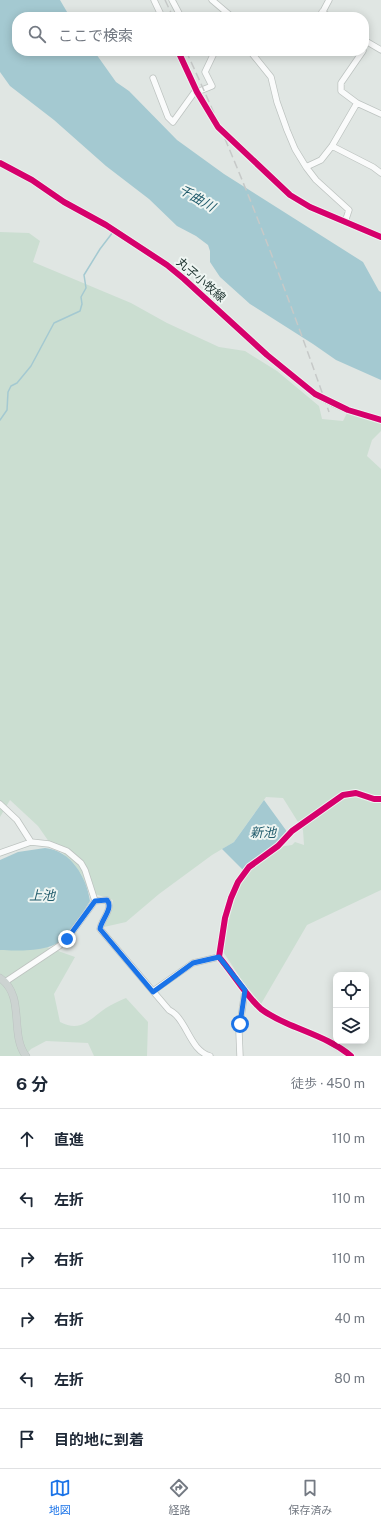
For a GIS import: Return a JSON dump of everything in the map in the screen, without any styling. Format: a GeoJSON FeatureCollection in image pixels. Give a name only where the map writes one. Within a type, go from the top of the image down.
{"type":"FeatureCollection","features":[{"type":"Feature","properties":{"kind":"main road"},"geometry":{"type":"LineString","coordinates":[[3,980],[13,994],[20,1046],[26,1056]]}},
{"type":"Feature","properties":{"kind":"street"},"geometry":{"type":"LineString","coordinates":[[154,0],[160,12]]}},
{"type":"Feature","properties":{"kind":"street"},"geometry":{"type":"LineString","coordinates":[[172,0],[178,12]]}},
{"type":"Feature","properties":{"kind":"street"},"geometry":{"type":"LineString","coordinates":[[212,0],[226,12]]}},
{"type":"Feature","properties":{"kind":"street"},"geometry":{"type":"LineString","coordinates":[[322,12],[329,0]]}},
{"type":"Feature","properties":{"kind":"street"},"geometry":{"type":"LineString","coordinates":[[369,44],[381,50]]}},
{"type":"Feature","properties":{"kind":"street"},"geometry":{"type":"LineString","coordinates":[[180,56],[196,91],[218,127],[290,195],[310,206],[381,237]]}},
{"type":"Feature","properties":{"kind":"street"},"geometry":{"type":"LineString","coordinates":[[152,78],[168,117],[173,122],[196,91],[212,86],[205,72],[213,56]]}},
{"type":"Feature","properties":{"kind":"street"},"geometry":{"type":"LineString","coordinates":[[254,56],[272,77],[277,102],[294,149],[316,180],[349,210],[345,222]]}},
{"type":"Feature","properties":{"kind":"street"},"geometry":{"type":"LineString","coordinates":[[359,56],[341,83],[341,91],[357,104],[381,114]]}},
{"type":"Feature","properties":{"kind":"street"},"geometry":{"type":"LineString","coordinates":[[306,167],[321,160],[332,146],[357,104]]}},
{"type":"Feature","properties":{"kind":"street"},"geometry":{"type":"LineString","coordinates":[[332,146],[373,167],[381,173]]}},
{"type":"Feature","properties":{"kind":"street","name":"丸子小牧線"},"geometry":{"type":"LineString","coordinates":[[0,163],[32,180],[64,202],[106,225],[167,265],[190,284],[267,355],[315,394],[348,410],[381,420]]}},
{"type":"Feature","properties":{"kind":"street"},"geometry":{"type":"LineString","coordinates":[[351,1056],[342,1048],[327,1040],[275,1018],[262,1010],[219,957],[225,918],[238,882],[249,867],[278,846],[292,832],[344,796],[356,793],[381,800]]}},
{"type":"Feature","properties":{"kind":"street"},"geometry":{"type":"LineString","coordinates":[[0,804],[17,820],[32,842]]}},
{"type":"Feature","properties":{"kind":"street"},"geometry":{"type":"LineString","coordinates":[[0,853],[32,842],[49,844],[67,851],[81,863],[85,870],[95,901]]}},
{"type":"Feature","properties":{"kind":"street"},"geometry":{"type":"LineString","coordinates":[[3,980],[59,946],[67,939],[95,901],[107,900],[109,907],[100,925],[100,929],[153,992],[176,1016],[199,1050],[210,1056]]}},
{"type":"Feature","properties":{"kind":"street"},"geometry":{"type":"LineString","coordinates":[[153,992],[193,963],[219,957]]}},
{"type":"Feature","properties":{"kind":"street"},"geometry":{"type":"LineString","coordinates":[[240,1056],[239,1032],[245,990]]}},
{"type":"Feature","properties":{"kind":"green space"},"geometry":{"type":"Polygon","coordinates":[[[0,232],[29,233],[40,241],[33,262],[131,303],[167,323],[219,347],[245,351],[277,371],[319,406],[322,419],[343,421],[347,413],[381,423],[381,431],[372,440],[367,456],[381,469],[381,890],[307,925],[261,1004],[243,982],[222,950],[228,918],[240,883],[250,868],[278,847],[292,845],[295,842],[304,845],[303,830],[283,798],[266,797],[234,842],[212,855],[159,894],[126,922],[104,927],[113,900],[89,892],[81,874],[74,864],[61,852],[54,849],[38,826],[10,800],[0,817],[0,232]]]}},
{"type":"Feature","properties":{"kind":"green space"},"geometry":{"type":"Polygon","coordinates":[[[47,947],[75,957],[54,994],[60,1022],[67,1025],[80,1025],[90,1020],[108,1007],[126,998],[148,1022],[147,1056],[94,1056],[88,1043],[46,1041],[31,1049],[25,1056],[0,1056],[0,950],[35,949],[47,947]]]}},
{"type":"Feature","properties":{"kind":"water","name":"千曲川"},"geometry":{"type":"Polygon","coordinates":[[[0,0],[60,0],[67,12],[12,12],[12,56],[98,56],[116,82],[129,91],[177,140],[224,174],[363,262],[379,291],[381,292],[381,380],[336,360],[250,304],[220,277],[210,262],[210,251],[208,245],[196,236],[177,226],[149,199],[106,166],[54,120],[10,86],[0,72],[0,0]]]}},
{"type":"Feature","properties":{"kind":"water","name":"新池"},"geometry":{"type":"Polygon","coordinates":[[[264,800],[288,833],[277,845],[251,862],[244,871],[222,849],[234,842],[264,800]]]}},
{"type":"Feature","properties":{"kind":"water","name":"上池"},"geometry":{"type":"Polygon","coordinates":[[[45,848],[63,854],[76,867],[85,883],[90,901],[66,937],[53,946],[35,950],[0,950],[0,860],[18,852],[45,848]]]}},
{"type":"Feature","properties":{"kind":"waterway"},"geometry":{"type":"LineString","coordinates":[[0,420],[7,410],[8,392],[11,386],[17,383],[31,366],[54,323],[80,311],[82,304],[81,297],[86,288],[84,275],[100,249],[113,232]]}},
{"type":"Feature","properties":{"kind":"railway"},"geometry":{"type":"LineString","coordinates":[[165,0],[171,12]]}},
{"type":"Feature","properties":{"kind":"railway"},"geometry":{"type":"LineString","coordinates":[[188,56],[226,140],[262,230],[329,412]]}},
{"type":"Feature","properties":{"kind":"cycle path"},"geometry":{"type":"LineString","coordinates":[[180,56],[197,92],[218,127],[290,195],[310,207],[381,237]]}},
{"type":"Feature","properties":{"kind":"cycle path"},"geometry":{"type":"LineString","coordinates":[[0,163],[32,180],[64,202],[106,225],[167,265],[267,355],[315,394],[348,410],[381,420]]}},
{"type":"Feature","properties":{"kind":"cycle path"},"geometry":{"type":"LineString","coordinates":[[351,1056],[344,1050],[328,1041],[279,1020],[261,1009],[250,998],[219,957],[225,918],[231,898],[238,882],[249,867],[278,846],[292,831],[343,795],[356,793],[374,799],[381,799]]}},
{"type":"Feature","properties":{"kind":"route"},"geometry":{"type":"LineString","coordinates":[[67,939],[95,901],[107,900],[109,907],[100,925],[100,929],[153,992],[193,963],[219,957],[245,990],[240,1024]]}}]}
